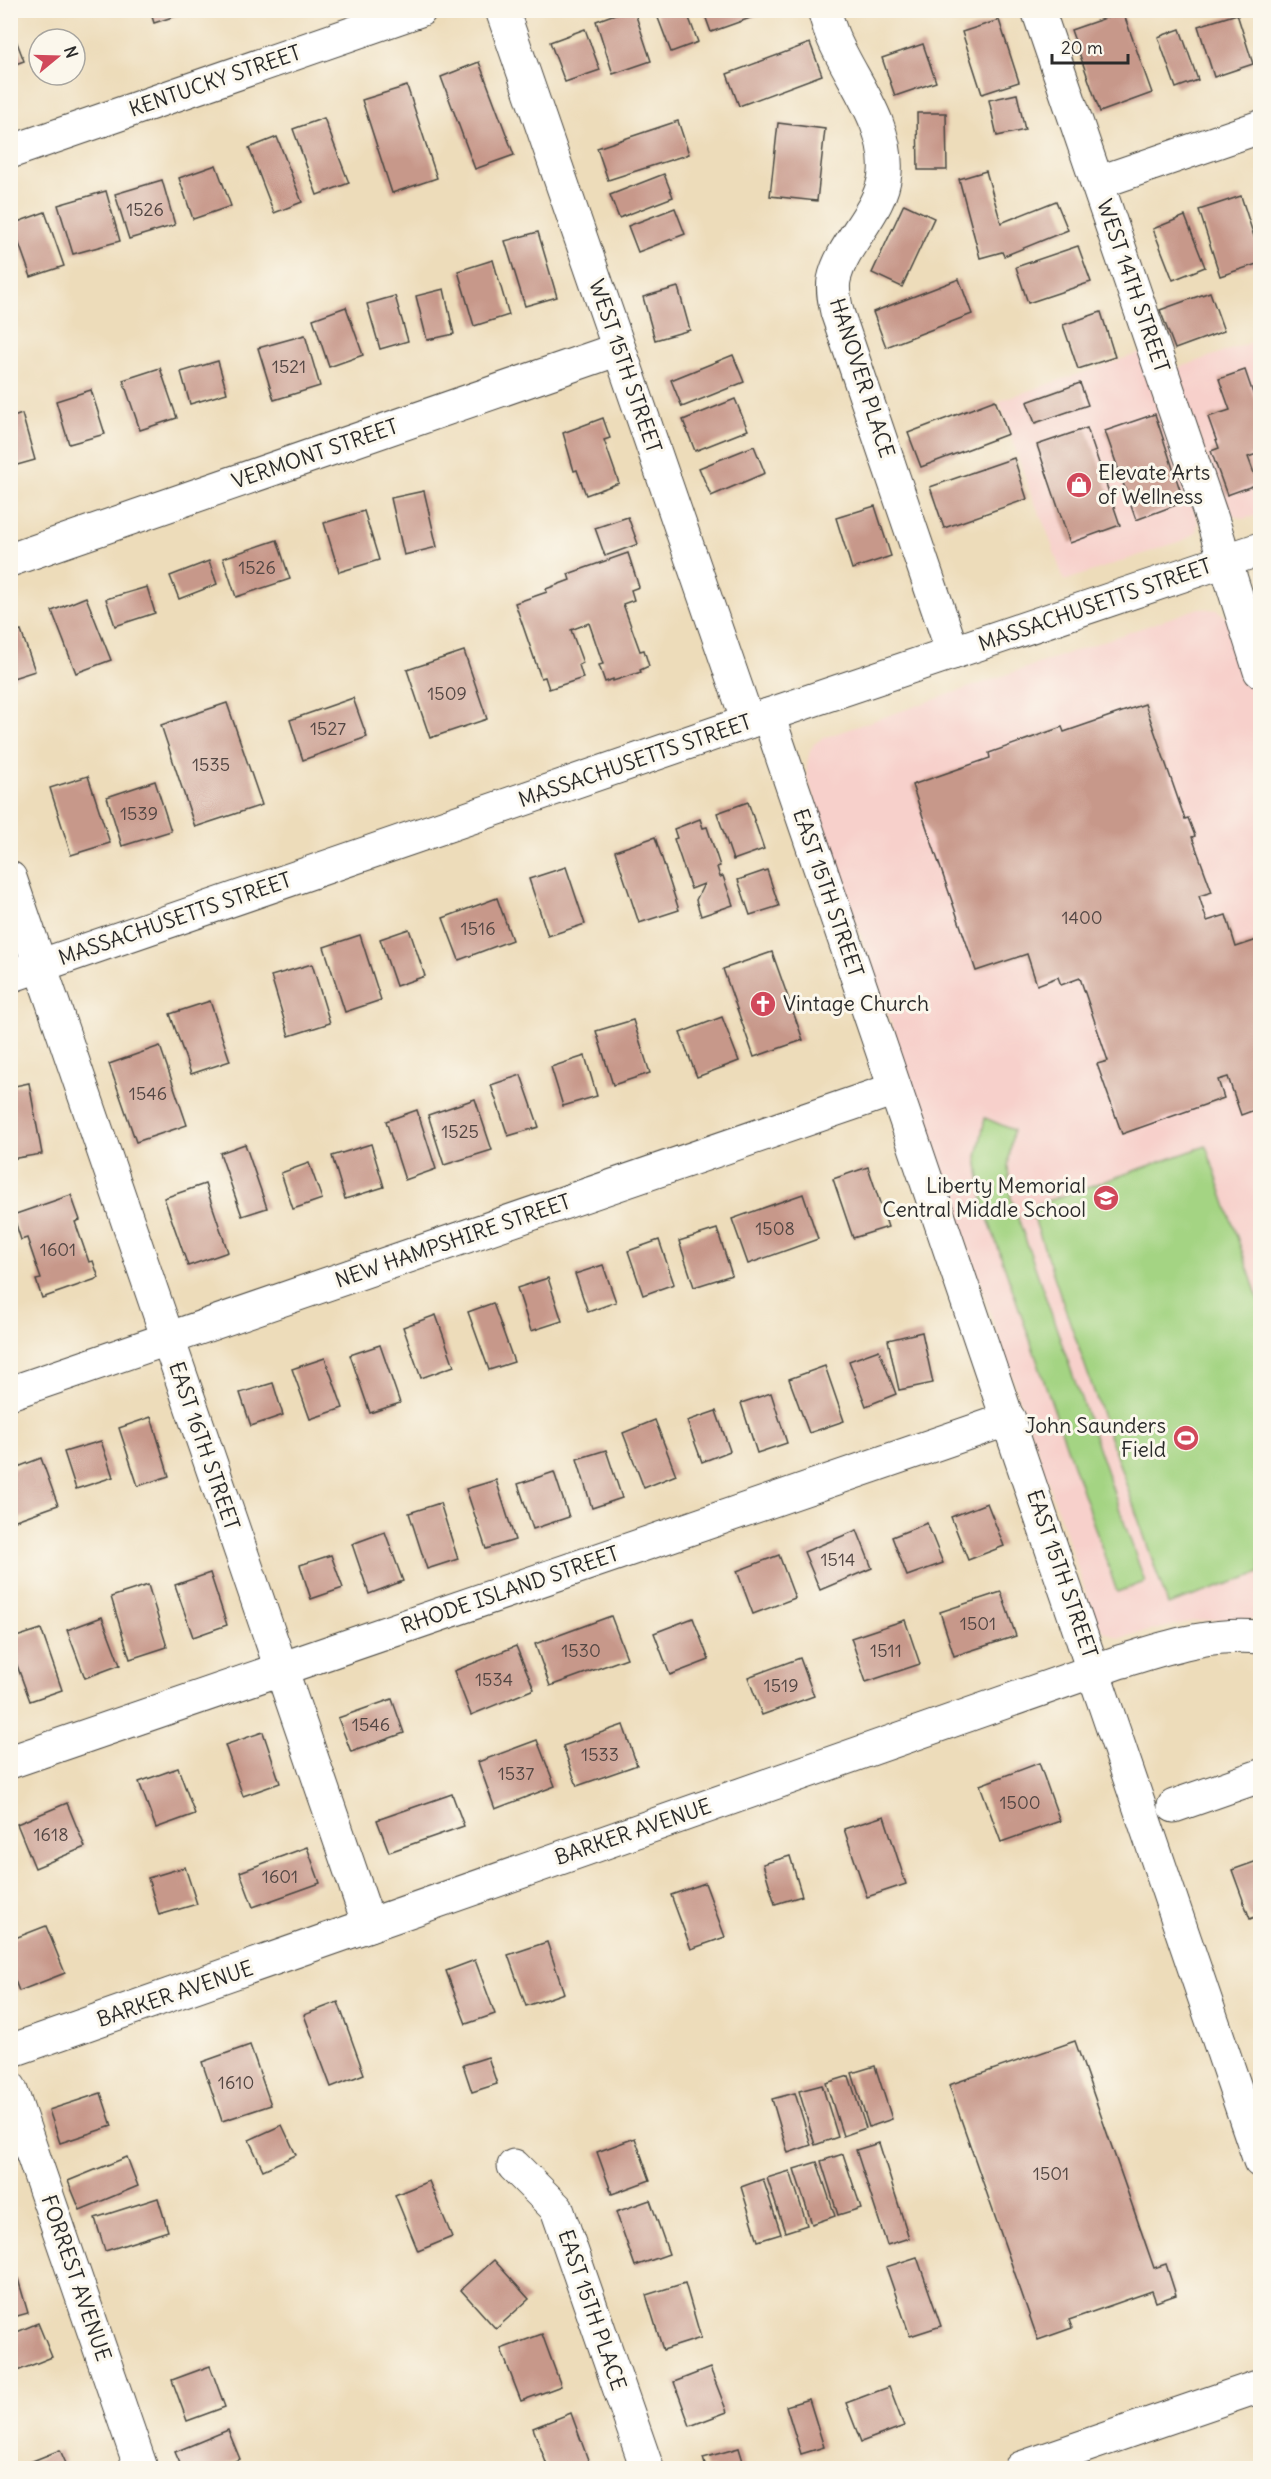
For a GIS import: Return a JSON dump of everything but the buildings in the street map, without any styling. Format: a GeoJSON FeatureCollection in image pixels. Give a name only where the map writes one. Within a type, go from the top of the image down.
{"type":"FeatureCollection","features":[{"type":"Feature","properties":{"kind":"street","name":"KENTUCKY STREET"},"geometry":{"type":"LineString","coordinates":[[10,152],[420,10]]}},
{"type":"Feature","properties":{"kind":"street","name":"WEST 15TH STREET"},"geometry":{"type":"LineString","coordinates":[[502,10],[619,349],[758,719]]}},
{"type":"Feature","properties":{"kind":"street","name":"HANOVER PLACE"},"geometry":{"type":"LineString","coordinates":[[824,10],[833,38],[872,113],[883,151],[885,173],[873,207],[839,266],[834,280],[837,312],[953,653]]}},
{"type":"Feature","properties":{"kind":"street","name":"WEST 14TH STREET"},"geometry":{"type":"LineString","coordinates":[[1038,10],[1226,562],[1260,671]]}},
{"type":"Feature","properties":{"kind":"street"},"geometry":{"type":"LineString","coordinates":[[1097,183],[1260,126]]}},
{"type":"Feature","properties":{"kind":"street","name":"VERMONT STREET"},"geometry":{"type":"LineString","coordinates":[[10,560],[619,349]]}},
{"type":"Feature","properties":{"kind":"street","name":"MASSACHUSETTS STREET"},"geometry":{"type":"LineString","coordinates":[[10,976],[1260,549]]}},
{"type":"Feature","properties":{"kind":"street","name":"EAST 15TH STREET"},"geometry":{"type":"LineString","coordinates":[[758,719],[896,1089],[1260,2161]]}},
{"type":"Feature","properties":{"kind":"street","name":"EAST 16TH STREET"},"geometry":{"type":"LineString","coordinates":[[10,878],[369,1925]]}},
{"type":"Feature","properties":{"kind":"street","name":"NEW HAMPSHIRE STREET"},"geometry":{"type":"LineString","coordinates":[[10,1393],[896,1089]]}},
{"type":"Feature","properties":{"kind":"street","name":"RHODE ISLAND STREET"},"geometry":{"type":"LineString","coordinates":[[10,1761],[1009,1419]]}},
{"type":"Feature","properties":{"kind":"street","name":"BARKER AVENUE"},"geometry":{"type":"LineString","coordinates":[[10,2052],[1095,1670],[1184,1642],[1214,1636],[1260,1636]]}},
{"type":"Feature","properties":{"kind":"street"},"geometry":{"type":"LineString","coordinates":[[1174,1806],[1260,1776]]}},
{"type":"Feature","properties":{"kind":"street","name":"FORREST AVENUE"},"geometry":{"type":"LineString","coordinates":[[10,2088],[141,2469]]}},
{"type":"Feature","properties":{"kind":"street","name":"EAST 15TH PLACE"},"geometry":{"type":"LineString","coordinates":[[514,2166],[557,2209],[647,2469]]}},
{"type":"Feature","properties":{"kind":"street"},"geometry":{"type":"LineString","coordinates":[[1021,2469],[1260,2386]]}},
{"type":"Feature","properties":{"kind":"shaded area"},"geometry":{"type":"Polygon","coordinates":[[[1260,339],[1260,515],[1244,519],[1230,514],[1225,509],[1175,369],[1260,339]]]}},
{"type":"Feature","properties":{"kind":"shaded area"},"geometry":{"type":"Polygon","coordinates":[[[1140,353],[1198,521],[1196,533],[1184,540],[1064,581],[999,401],[1140,353]]]}},
{"type":"Feature","properties":{"kind":"shaded area","name":"Liberty Memorial Central Middle School"},"geometry":{"type":"Polygon","coordinates":[[[1199,608],[1218,610],[1229,620],[1260,712],[1260,1620],[1230,1619],[1190,1622],[1119,1638],[1104,1632],[1095,1619],[807,778],[807,764],[814,744],[823,738],[1199,608]]]}},
{"type":"Feature","properties":{"kind":"green space"},"geometry":{"type":"Polygon","coordinates":[[[985,1118],[1013,1130],[1008,1167],[1011,1198],[1145,1582],[1117,1592],[984,1207],[977,1157],[985,1118]]]}},
{"type":"Feature","properties":{"kind":"green space","name":"John Saunders Field"},"geometry":{"type":"Polygon","coordinates":[[[1206,1146],[1260,1304],[1260,1573],[1168,1605],[1030,1207],[1206,1146]]]}},
{"type":"Feature","properties":{"kind":"place","name":"Elevate Arts of Wellness"},"geometry":{"type":"Point","coordinates":[1079,485]}},
{"type":"Feature","properties":{"kind":"place","name":"Vintage Church"},"geometry":{"type":"Point","coordinates":[763,1004]}},
{"type":"Feature","properties":{"kind":"place","name":"Liberty Memorial Central Middle School"},"geometry":{"type":"Point","coordinates":[1106,1198]}},
{"type":"Feature","properties":{"kind":"place","name":"John Saunders Field"},"geometry":{"type":"Point","coordinates":[1186,1438]}}]}
